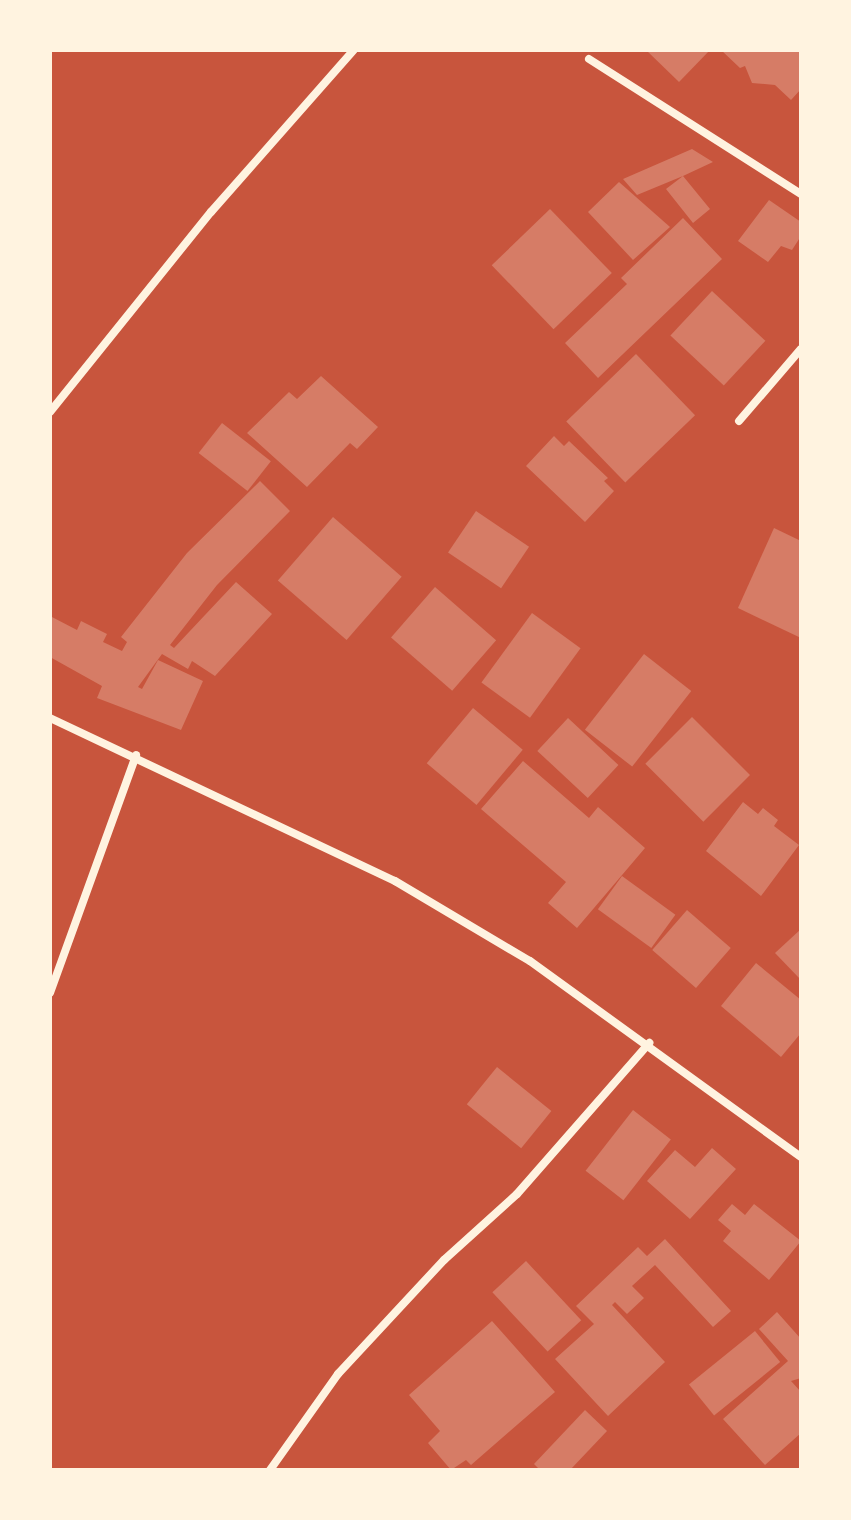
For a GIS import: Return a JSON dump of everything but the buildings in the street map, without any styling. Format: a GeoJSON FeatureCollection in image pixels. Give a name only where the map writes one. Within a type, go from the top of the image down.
{"type":"FeatureCollection","features":[{"type":"Feature","properties":{"kind":"street"},"geometry":{"type":"LineString","coordinates":[[50,412],[211,212],[354,50]]}},
{"type":"Feature","properties":{"kind":"street"},"geometry":{"type":"LineString","coordinates":[[589,59],[801,194]]}},
{"type":"Feature","properties":{"kind":"street"},"geometry":{"type":"LineString","coordinates":[[739,421],[801,349]]}},
{"type":"Feature","properties":{"kind":"street"},"geometry":{"type":"LineString","coordinates":[[50,718],[136,755],[395,881],[530,961],[649,1043],[801,1157]]}},
{"type":"Feature","properties":{"kind":"street"},"geometry":{"type":"LineString","coordinates":[[50,993],[136,755]]}},
{"type":"Feature","properties":{"kind":"street"},"geometry":{"type":"LineString","coordinates":[[270,1470],[338,1374],[444,1260],[517,1194],[649,1043]]}}]}
